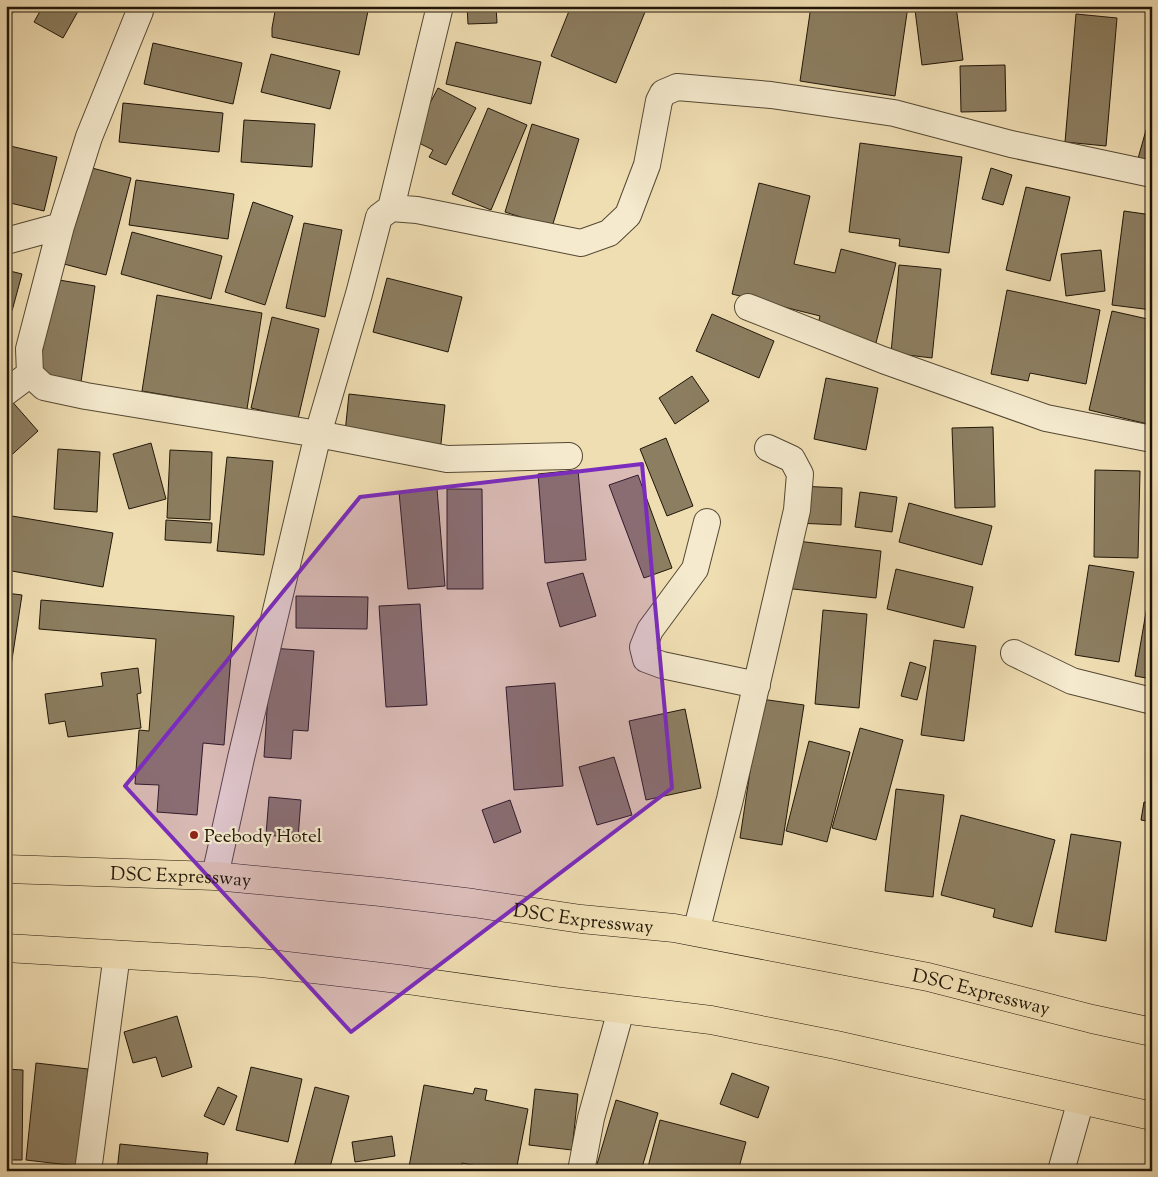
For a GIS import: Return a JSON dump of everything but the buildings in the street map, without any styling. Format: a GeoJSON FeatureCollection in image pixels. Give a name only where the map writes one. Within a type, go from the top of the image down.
{"type":"FeatureCollection","features":[{"type":"Feature","properties":{"kind":"main road","name":"DSC Expressway"},"geometry":{"type":"LineString","coordinates":[[6,869],[215,876],[400,894],[581,919],[674,928],[928,977],[1092,1019],[1152,1032]]}},
{"type":"Feature","properties":{"kind":"main road"},"geometry":{"type":"LineString","coordinates":[[6,948],[262,963],[407,980],[721,1022],[836,1045],[1152,1116]]}},
{"type":"Feature","properties":{"kind":"street"},"geometry":{"type":"LineString","coordinates":[[140,6],[140,11],[89,138],[61,226],[29,349],[30,374],[44,387],[86,396],[318,434],[447,460],[569,456]]}},
{"type":"Feature","properties":{"kind":"street"},"geometry":{"type":"LineString","coordinates":[[215,876],[318,434],[380,217],[390,208],[440,6]]}},
{"type":"Feature","properties":{"kind":"street"},"geometry":{"type":"LineString","coordinates":[[390,208],[417,210],[581,243],[609,233],[628,215],[647,165],[659,101],[664,93],[677,87],[771,94],[894,113],[1011,144],[1152,174]]}},
{"type":"Feature","properties":{"kind":"street"},"geometry":{"type":"LineString","coordinates":[[6,241],[61,226]]}},
{"type":"Feature","properties":{"kind":"street"},"geometry":{"type":"LineString","coordinates":[[748,307],[883,360],[1046,418],[1152,439]]}},
{"type":"Feature","properties":{"kind":"street"},"geometry":{"type":"LineString","coordinates":[[6,392],[30,374]]}},
{"type":"Feature","properties":{"kind":"street"},"geometry":{"type":"LineString","coordinates":[[696,932],[757,685],[797,510],[800,474],[792,459],[768,448]]}},
{"type":"Feature","properties":{"kind":"street"},"geometry":{"type":"LineString","coordinates":[[708,522],[696,569],[650,630],[643,647],[646,659],[662,665],[757,685]]}},
{"type":"Feature","properties":{"kind":"street"},"geometry":{"type":"LineString","coordinates":[[1014,653],[1072,681],[1152,701]]}},
{"type":"Feature","properties":{"kind":"street"},"geometry":{"type":"LineString","coordinates":[[88,1171],[117,954]]}},
{"type":"Feature","properties":{"kind":"street"},"geometry":{"type":"LineString","coordinates":[[581,1171],[591,1118],[621,1010]]}},
{"type":"Feature","properties":{"kind":"street"},"geometry":{"type":"LineString","coordinates":[[1061,1171],[1081,1100]]}},
{"type":"Feature","properties":{"kind":"highlighted area"},"geometry":{"type":"Polygon","coordinates":[[[642,464],[672,788],[351,1032],[125,786],[360,497],[642,464]]]}},
{"type":"Feature","properties":{"kind":"place","name":"Peebody Hotel"},"geometry":{"type":"Point","coordinates":[194,835]}}]}
